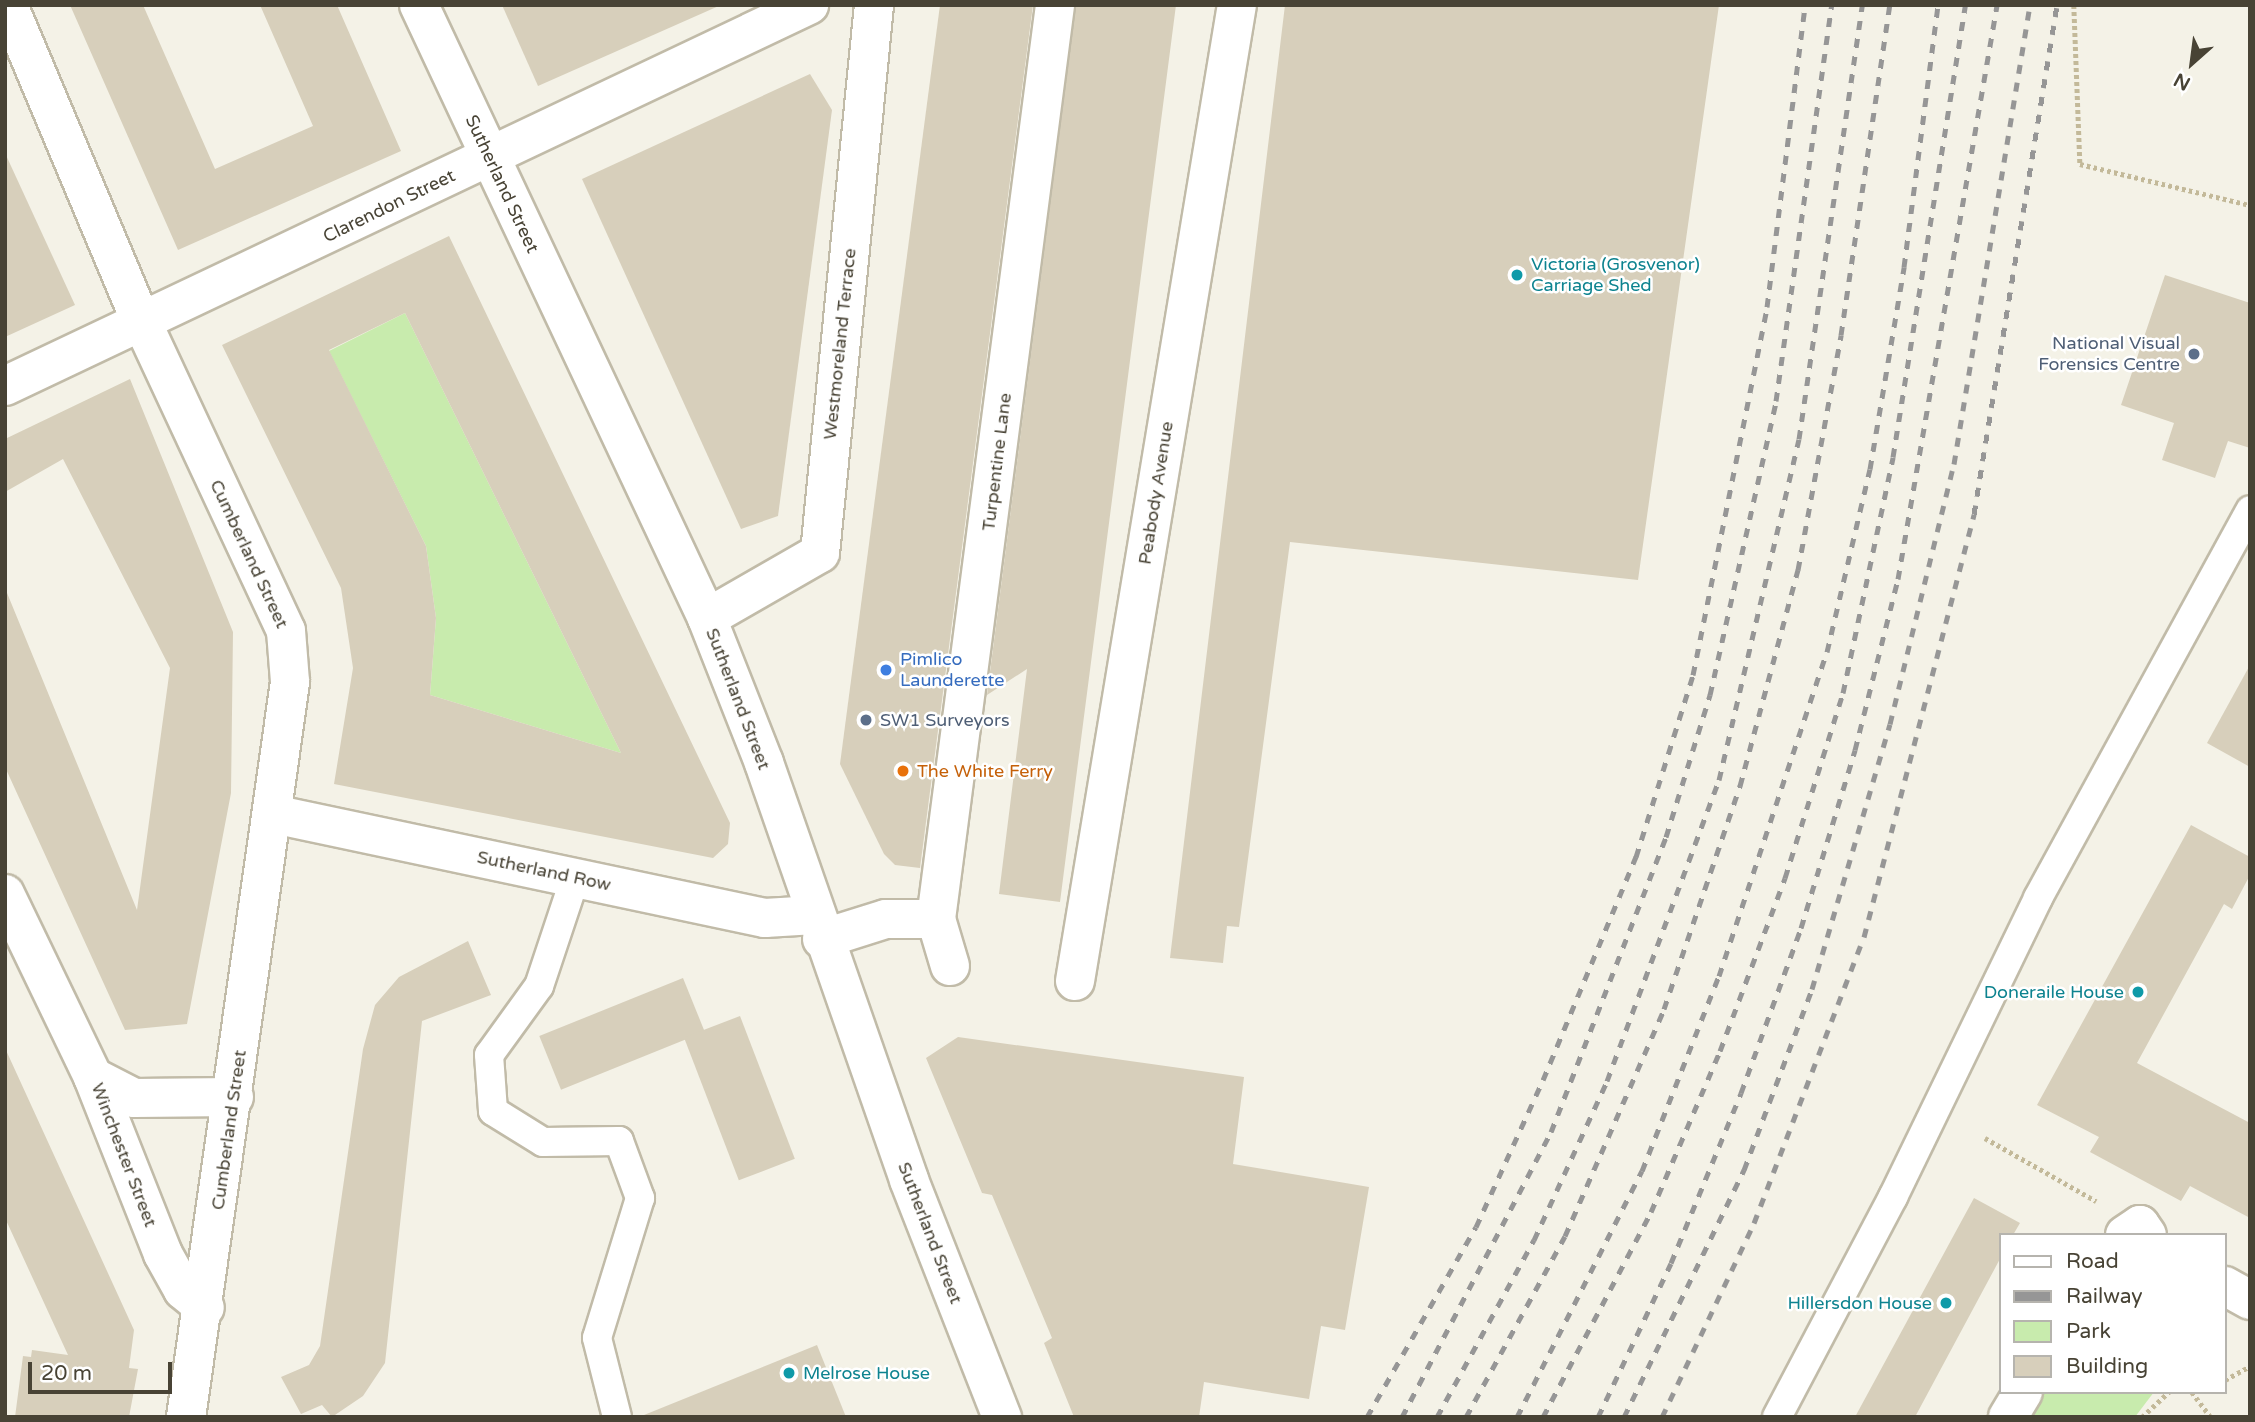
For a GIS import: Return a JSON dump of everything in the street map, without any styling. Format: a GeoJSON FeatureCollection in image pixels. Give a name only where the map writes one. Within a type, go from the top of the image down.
{"type":"FeatureCollection","features":[{"type":"Feature","properties":{"kind":"street","name":"Cumberland Street"},"geometry":{"type":"LineString","coordinates":[[8,5],[142,324],[286,631],[290,682],[201,1339]]}},
{"type":"Feature","properties":{"kind":"street","name":"Sutherland Street"},"geometry":{"type":"LineString","coordinates":[[419,5],[707,618],[764,763],[818,927],[1002,1417]]}},
{"type":"Feature","properties":{"kind":"street","name":"Clarendon Street"},"geometry":{"type":"LineString","coordinates":[[5,386],[142,324],[809,5]]}},
{"type":"Feature","properties":{"kind":"street","name":"Westmoreland Terrace"},"geometry":{"type":"LineString","coordinates":[[707,618],[820,553],[874,5]]}},
{"type":"Feature","properties":{"kind":"street","name":"Turpentine Lane"},"geometry":{"type":"LineString","coordinates":[[950,966],[936,919],[1055,5]]}},
{"type":"Feature","properties":{"kind":"street","name":"Peabody Avenue"},"geometry":{"type":"LineString","coordinates":[[1075,981],[1237,5]]}},
{"type":"Feature","properties":{"kind":"street","name":"Sutherland Row"},"geometry":{"type":"LineString","coordinates":[[273,814],[818,927]]}},
{"type":"Feature","properties":{"kind":"street","name":"Winchester Street"},"geometry":{"type":"LineString","coordinates":[[5,894],[93,1077],[163,1254],[183,1290],[201,1339]]}},
{"type":"Feature","properties":{"kind":"street"},"geometry":{"type":"LineString","coordinates":[[818,927],[886,919],[936,919]]}},
{"type":"Feature","properties":{"kind":"street"},"geometry":{"type":"LineString","coordinates":[[93,1077],[134,1098],[234,1097]]}},
{"type":"Feature","properties":{"kind":"street"},"geometry":{"type":"LineString","coordinates":[[2227,1287],[2250,1300]]}},
{"type":"Feature","properties":{"kind":"street"},"geometry":{"type":"LineString","coordinates":[[186,1417],[201,1339]]}},
{"type":"Feature","properties":{"kind":"street"},"geometry":{"type":"LineString","coordinates":[[2008,1417],[2022,1394]]}},
{"type":"Feature","properties":{"kind":"lane"},"geometry":{"type":"LineString","coordinates":[[1777,1417],[1893,1197],[2038,898],[2250,510]]}},
{"type":"Feature","properties":{"kind":"lane"},"geometry":{"type":"LineString","coordinates":[[575,878],[538,986],[489,1055],[493,1111],[543,1142],[619,1141],[640,1198],[597,1338],[617,1417]]}},
{"type":"Feature","properties":{"kind":"path"},"geometry":{"type":"LineString","coordinates":[[2074,5],[2080,164],[2250,205]]}},
{"type":"Feature","properties":{"kind":"path"},"geometry":{"type":"LineString","coordinates":[[1985,1138],[2137,1232]]}},
{"type":"Feature","properties":{"kind":"path"},"geometry":{"type":"LineString","coordinates":[[2227,1379],[2250,1366]]}},
{"type":"Feature","properties":{"kind":"path"},"geometry":{"type":"LineString","coordinates":[[2142,1417],[2167,1394]]}},
{"type":"Feature","properties":{"kind":"path"},"geometry":{"type":"LineString","coordinates":[[2202,1394],[2211,1417]]}},
{"type":"Feature","properties":{"kind":"green space"},"geometry":{"type":"Polygon","coordinates":[[[405,313],[621,753],[430,695],[436,618],[426,546],[329,351],[405,313]]]}},
{"type":"Feature","properties":{"kind":"green space"},"geometry":{"type":"Polygon","coordinates":[[[2040,1394],[2152,1394],[2135,1417],[2026,1417],[2040,1394]]]}},
{"type":"Feature","properties":{"kind":"building"},"geometry":{"type":"Polygon","coordinates":[[[70,5],[143,5],[215,169],[313,126],[260,5],[337,5],[401,151],[178,250],[70,5]]]}},
{"type":"Feature","properties":{"kind":"building"},"geometry":{"type":"Polygon","coordinates":[[[502,5],[721,5],[538,86],[502,5]]]}},
{"type":"Feature","properties":{"kind":"building"},"geometry":{"type":"Polygon","coordinates":[[[940,5],[1033,5],[920,868],[895,865],[884,854],[840,764],[940,5]]]}},
{"type":"Feature","properties":{"kind":"building"},"geometry":{"type":"Polygon","coordinates":[[[1076,5],[1176,5],[1060,902],[999,894],[1027,669],[987,695],[1076,5]]]}},
{"type":"Feature","properties":{"kind":"building","name":"Victoria (Grosvenor) Carriage Shed"},"geometry":{"type":"Polygon","coordinates":[[[1285,5],[1719,5],[1638,580],[1290,542],[1239,927],[1227,926],[1223,963],[1170,958],[1285,5]]]}},
{"type":"Feature","properties":{"kind":"building"},"geometry":{"type":"Polygon","coordinates":[[[810,74],[832,110],[778,516],[741,529],[582,179],[810,74]]]}},
{"type":"Feature","properties":{"kind":"building"},"geometry":{"type":"Polygon","coordinates":[[[5,153],[75,305],[5,337],[5,153]]]}},
{"type":"Feature","properties":{"kind":"building"},"geometry":{"type":"Polygon","coordinates":[[[449,236],[730,823],[728,844],[713,858],[334,784],[353,668],[341,588],[222,345],[449,236]],[[405,313],[329,350],[426,546],[436,618],[430,695],[621,753],[405,313]]]}},
{"type":"Feature","properties":{"kind":"building","name":"National Visual Forensics Centre"},"geometry":{"type":"Polygon","coordinates":[[[2165,275],[2250,303],[2250,448],[2228,441],[2215,478],[2162,460],[2174,423],[2121,405],[2165,275]]]}},
{"type":"Feature","properties":{"kind":"building"},"geometry":{"type":"Polygon","coordinates":[[[130,379],[233,632],[231,793],[187,1024],[125,1030],[5,767],[5,588],[137,910],[170,668],[63,459],[5,492],[5,439],[130,379]]]}},
{"type":"Feature","properties":{"kind":"building"},"geometry":{"type":"Polygon","coordinates":[[[2250,665],[2250,767],[2207,743],[2250,665]]]}},
{"type":"Feature","properties":{"kind":"building","name":"Doneraile House"},"geometry":{"type":"Polygon","coordinates":[[[2191,825],[2250,857],[2250,875],[2232,909],[2224,904],[2137,1063],[2250,1123],[2250,1218],[2190,1186],[2181,1201],[2090,1152],[2099,1137],[2037,1105],[2191,825]]]}},
{"type":"Feature","properties":{"kind":"building"},"geometry":{"type":"Polygon","coordinates":[[[468,941],[491,995],[422,1021],[385,1363],[363,1396],[332,1417],[322,1405],[301,1414],[281,1377],[309,1365],[320,1346],[363,1049],[375,1005],[399,977],[468,941]]]}},
{"type":"Feature","properties":{"kind":"building"},"geometry":{"type":"Polygon","coordinates":[[[683,978],[705,1032],[561,1090],[539,1036],[683,978]]]}},
{"type":"Feature","properties":{"kind":"building"},"geometry":{"type":"Polygon","coordinates":[[[740,1016],[795,1159],[739,1180],[684,1038],[740,1016]]]}},
{"type":"Feature","properties":{"kind":"building"},"geometry":{"type":"Polygon","coordinates":[[[958,1037],[1244,1077],[1233,1164],[1369,1187],[1345,1330],[1321,1326],[1309,1399],[1204,1382],[1199,1417],[1074,1417],[1044,1343],[1052,1338],[992,1195],[982,1193],[926,1058],[958,1037]]]}},
{"type":"Feature","properties":{"kind":"building"},"geometry":{"type":"Polygon","coordinates":[[[5,1048],[134,1330],[129,1368],[138,1369],[129,1417],[15,1417],[23,1356],[31,1357],[32,1350],[68,1355],[5,1218],[5,1048]]]}},
{"type":"Feature","properties":{"kind":"building","name":"Hillersdon House"},"geometry":{"type":"Polygon","coordinates":[[[1974,1198],[2020,1223],[2014,1233],[2000,1233],[2000,1259],[1915,1417],[1855,1417],[1974,1198]]]}},
{"type":"Feature","properties":{"kind":"building","name":"Melrose House"},"geometry":{"type":"Polygon","coordinates":[[[817,1345],[846,1417],[644,1417],[644,1415],[817,1345]]]}},
{"type":"Feature","properties":{"kind":"railway"},"geometry":{"type":"LineString","coordinates":[[1367,1417],[1476,1227],[1543,1080],[1636,857],[1693,675],[1767,307],[1805,5]]}},
{"type":"Feature","properties":{"kind":"railway"},"geometry":{"type":"LineString","coordinates":[[1402,1417],[1551,1132],[1666,837],[1710,695],[1776,401],[1832,5]]}},
{"type":"Feature","properties":{"kind":"railway"},"geometry":{"type":"LineString","coordinates":[[1437,1417],[1534,1240],[1607,1081],[1719,780],[1799,439],[1862,5]]}},
{"type":"Feature","properties":{"kind":"railway"},"geometry":{"type":"LineString","coordinates":[[1466,1417],[1565,1236],[1664,1009],[1740,786],[1798,570],[1841,335],[1890,5]]}},
{"type":"Feature","properties":{"kind":"railway"},"geometry":{"type":"LineString","coordinates":[[1517,1417],[1642,1171],[1719,976],[1827,652],[1870,469],[1904,267],[1938,5]]}},
{"type":"Feature","properties":{"kind":"railway"},"geometry":{"type":"LineString","coordinates":[[1543,1417],[1651,1212],[1720,1051],[1785,878],[1843,693],[1893,457],[1965,5]]}},
{"type":"Feature","properties":{"kind":"railway"},"geometry":{"type":"LineString","coordinates":[[1598,1417],[1671,1263],[1741,1093],[1801,928],[1855,750],[1898,579],[1997,5]]}},
{"type":"Feature","properties":{"kind":"railway"},"geometry":{"type":"LineString","coordinates":[[1624,1417],[1744,1170],[1812,989],[1890,724],[1954,464],[2030,5]]}},
{"type":"Feature","properties":{"kind":"railway"},"geometry":{"type":"LineString","coordinates":[[1662,1417],[1754,1223],[1864,937],[1974,514],[2057,5]]}},
{"type":"Feature","properties":{"kind":"place","name":"Victoria (Grosvenor) Carriage Shed"},"geometry":{"type":"Point","coordinates":[1517,275]}},
{"type":"Feature","properties":{"kind":"place","name":"National Visual Forensics Centre"},"geometry":{"type":"Point","coordinates":[2194,354]}},
{"type":"Feature","properties":{"kind":"place","name":"Pimlico Launderette"},"geometry":{"type":"Point","coordinates":[886,670]}},
{"type":"Feature","properties":{"kind":"place","name":"SW1 Surveyors"},"geometry":{"type":"Point","coordinates":[866,720]}},
{"type":"Feature","properties":{"kind":"place","name":"The White Ferry"},"geometry":{"type":"Point","coordinates":[903,771]}},
{"type":"Feature","properties":{"kind":"place","name":"Doneraile House"},"geometry":{"type":"Point","coordinates":[2138,992]}},
{"type":"Feature","properties":{"kind":"place","name":"Hillersdon House"},"geometry":{"type":"Point","coordinates":[1946,1303]}},
{"type":"Feature","properties":{"kind":"place","name":"Melrose House"},"geometry":{"type":"Point","coordinates":[789,1373]}}]}
